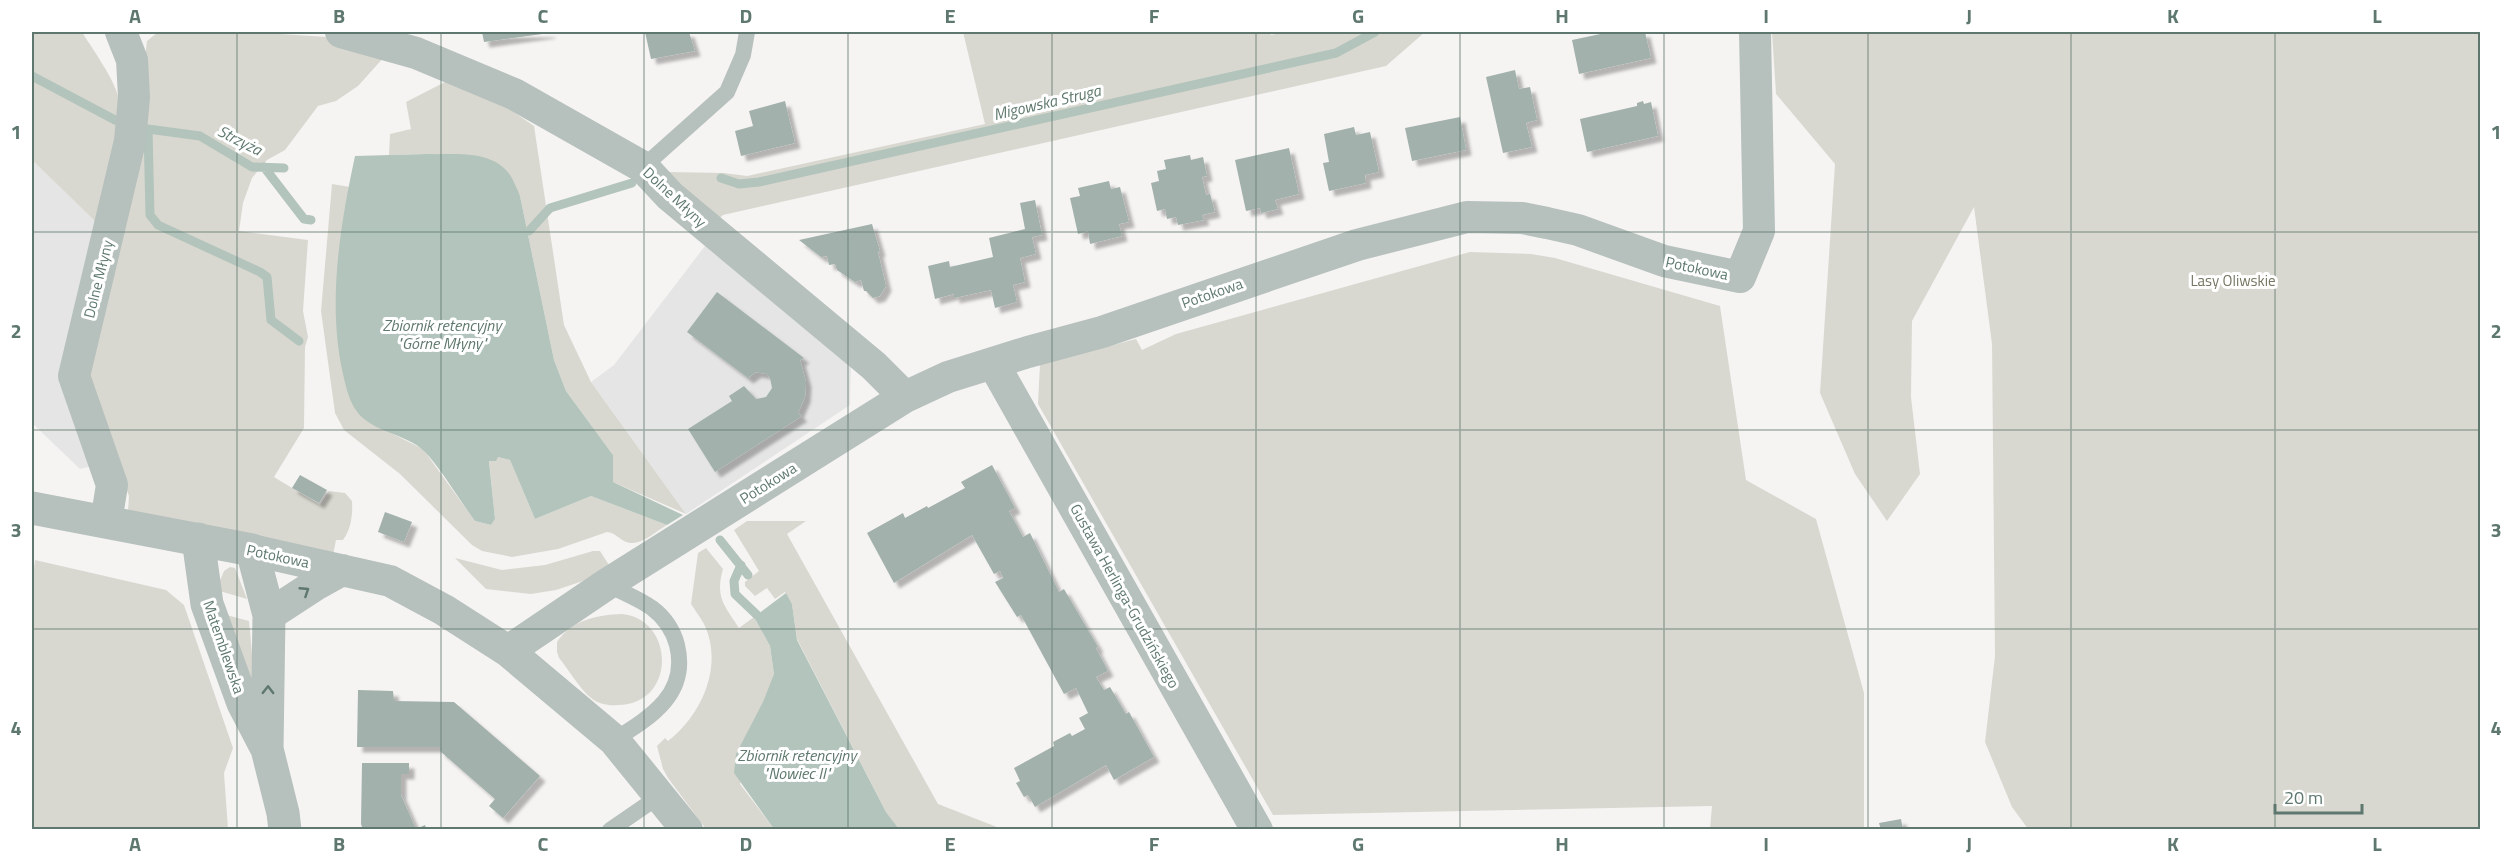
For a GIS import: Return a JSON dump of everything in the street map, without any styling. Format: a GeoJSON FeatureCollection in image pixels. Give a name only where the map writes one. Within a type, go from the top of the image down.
{"type":"FeatureCollection","features":[{"type":"Feature","properties":{"kind":"street","name":"Dolne Młyny"},"geometry":{"type":"LineString","coordinates":[[106,522],[112,485],[74,376],[130,141],[134,97],[132,60],[121,32]]}},
{"type":"Feature","properties":{"kind":"street","name":"Dolne Młyny"},"geometry":{"type":"LineString","coordinates":[[341,32],[416,52],[471,74],[514,94],[643,167],[670,196],[874,366],[905,397]]}},
{"type":"Feature","properties":{"kind":"street","name":"Potokowa"},"geometry":{"type":"LineString","coordinates":[[508,651],[607,584],[905,397],[948,377],[1102,332],[1358,245],[1467,217],[1512,218],[1578,230],[1664,261],[1740,277],[1759,231],[1755,32]]}},
{"type":"Feature","properties":{"kind":"street","name":"Gustawa Herlinga-Grudzińskiego"},"geometry":{"type":"LineString","coordinates":[[993,363],[1257,830]]}},
{"type":"Feature","properties":{"kind":"street","name":"Potokowa"},"geometry":{"type":"LineString","coordinates":[[32,508],[252,550],[390,581],[416,594],[508,651],[614,740],[661,795],[687,830]]}},
{"type":"Feature","properties":{"kind":"street","name":"Matemblewska"},"geometry":{"type":"LineString","coordinates":[[198,539],[207,604],[243,703],[267,749],[285,830]]}},
{"type":"Feature","properties":{"kind":"street","name":"Matemblewska"},"geometry":{"type":"LineString","coordinates":[[252,550],[269,615],[267,749]]}},
{"type":"Feature","properties":{"kind":"street"},"geometry":{"type":"LineString","coordinates":[[269,615],[342,570]]}},
{"type":"Feature","properties":{"kind":"lane"},"geometry":{"type":"LineString","coordinates":[[643,167],[727,92],[743,55],[747,32]]}},
{"type":"Feature","properties":{"kind":"lane"},"geometry":{"type":"LineString","coordinates":[[607,584],[651,608],[665,621],[675,636],[680,658],[678,679],[671,695],[653,713],[614,740]]}},
{"type":"Feature","properties":{"kind":"lane"},"geometry":{"type":"LineString","coordinates":[[610,830],[661,795]]}},
{"type":"Feature","properties":{"kind":"shaded area"},"geometry":{"type":"Polygon","coordinates":[[[32,160],[98,224],[97,465],[80,469],[32,423],[32,160]]]}},
{"type":"Feature","properties":{"kind":"shaded area"},"geometry":{"type":"Polygon","coordinates":[[[705,246],[851,363],[850,405],[686,514],[591,382],[614,365],[705,246]]]}},
{"type":"Feature","properties":{"kind":"green space"},"geometry":{"type":"Polygon","coordinates":[[[32,32],[82,32],[116,89],[120,109],[117,142],[98,224],[32,160],[32,32]]]}},
{"type":"Feature","properties":{"kind":"green space"},"geometry":{"type":"Polygon","coordinates":[[[158,32],[252,32],[327,37],[385,56],[358,86],[336,101],[318,106],[285,150],[267,160],[252,178],[243,203],[239,231],[308,240],[303,311],[308,337],[305,347],[304,428],[274,477],[320,505],[329,491],[345,493],[352,501],[350,527],[343,540],[336,540],[333,555],[128,511],[129,496],[93,399],[88,364],[140,99],[147,41],[158,32]]]}},
{"type":"Feature","properties":{"kind":"green space"},"geometry":{"type":"Polygon","coordinates":[[[963,32],[1270,32],[1271,35],[1284,32],[1425,32],[1386,66],[723,215],[715,222],[667,172],[724,173],[747,176],[985,124],[963,32]]]}},
{"type":"Feature","properties":{"kind":"green space","name":"Lasy Oliwskie"},"geometry":{"type":"Polygon","coordinates":[[[1772,32],[2480,32],[2480,829],[2028,829],[2012,807],[1985,742],[1995,656],[1992,344],[1974,207],[1912,321],[1911,397],[1920,474],[1887,521],[1855,474],[1820,393],[1835,164],[1776,94],[1772,32]]]}},
{"type":"Feature","properties":{"kind":"green space"},"geometry":{"type":"Polygon","coordinates":[[[445,82],[508,108],[534,126],[564,325],[591,382],[686,514],[613,482],[613,455],[566,391],[554,360],[520,196],[427,154],[389,155],[390,134],[411,129],[406,102],[445,82]]]}},
{"type":"Feature","properties":{"kind":"green space"},"geometry":{"type":"Polygon","coordinates":[[[332,184],[350,187],[339,262],[336,319],[356,411],[367,421],[423,449],[475,521],[491,525],[495,519],[489,460],[498,457],[510,460],[535,519],[591,496],[667,525],[646,539],[635,543],[624,541],[607,532],[558,549],[512,557],[482,551],[472,545],[400,474],[344,430],[335,413],[321,311],[332,184]]]}},
{"type":"Feature","properties":{"kind":"green space"},"geometry":{"type":"Polygon","coordinates":[[[1470,252],[1531,254],[1555,258],[1720,306],[1746,480],[1816,519],[1864,693],[1864,829],[1710,829],[1712,806],[1273,815],[1038,404],[1040,364],[1136,339],[1142,350],[1176,334],[1470,252]]]}},
{"type":"Feature","properties":{"kind":"green space"},"geometry":{"type":"Polygon","coordinates":[[[747,521],[806,521],[787,534],[938,804],[1002,829],[899,829],[886,812],[797,639],[792,604],[785,592],[775,599],[767,588],[755,596],[745,586],[745,582],[759,571],[734,530],[747,521]]]}},
{"type":"Feature","properties":{"kind":"green space"},"geometry":{"type":"Polygon","coordinates":[[[706,548],[723,569],[720,587],[722,600],[729,613],[739,628],[754,617],[770,646],[774,674],[740,784],[774,829],[706,829],[668,778],[663,769],[657,746],[665,738],[668,741],[691,718],[700,703],[710,672],[712,656],[710,640],[704,624],[691,604],[698,553],[706,548]]]}},
{"type":"Feature","properties":{"kind":"green space"},"geometry":{"type":"Polygon","coordinates":[[[600,551],[609,565],[583,581],[556,590],[531,594],[486,589],[455,558],[502,570],[545,565],[600,551]]]}},
{"type":"Feature","properties":{"kind":"green space"},"geometry":{"type":"Polygon","coordinates":[[[35,560],[166,590],[184,605],[233,748],[224,773],[228,829],[32,829],[32,584],[35,560]]]}},
{"type":"Feature","properties":{"kind":"green space"},"geometry":{"type":"Polygon","coordinates":[[[230,567],[235,568],[247,599],[216,590],[224,571],[230,567]]]}},
{"type":"Feature","properties":{"kind":"green space"},"geometry":{"type":"Polygon","coordinates":[[[219,613],[249,621],[257,707],[219,613]]]}},
{"type":"Feature","properties":{"kind":"green space"},"geometry":{"type":"Polygon","coordinates":[[[622,614],[639,619],[652,630],[660,645],[662,661],[659,677],[651,691],[637,701],[607,705],[594,700],[578,684],[559,658],[557,642],[570,628],[585,620],[622,614]]]}},
{"type":"Feature","properties":{"kind":"water","name":"Zbiornik retencyjny \"Górne Młyny\""},"geometry":{"type":"Polygon","coordinates":[[[427,154],[483,157],[502,167],[510,175],[520,196],[554,360],[566,391],[613,455],[613,482],[683,515],[667,525],[591,496],[535,519],[510,460],[498,457],[496,461],[489,461],[495,519],[491,525],[475,521],[424,451],[409,441],[372,425],[357,412],[350,399],[343,374],[336,320],[340,237],[355,156],[427,154]]]}},
{"type":"Feature","properties":{"kind":"water","name":"Zbiornik retencyjny \"Nowiec II\""},"geometry":{"type":"Polygon","coordinates":[[[786,593],[792,604],[797,640],[886,812],[899,829],[774,829],[734,773],[736,754],[763,702],[774,674],[770,646],[754,617],[786,593]]]}},
{"type":"Feature","properties":{"kind":"building"},"geometry":{"type":"Polygon","coordinates":[[[482,32],[550,32],[550,33],[484,42],[482,32]]]}},
{"type":"Feature","properties":{"kind":"building"},"geometry":{"type":"Polygon","coordinates":[[[645,32],[689,32],[695,51],[651,59],[645,32]]]}},
{"type":"Feature","properties":{"kind":"building"},"geometry":{"type":"Polygon","coordinates":[[[1610,32],[1645,32],[1651,58],[1579,74],[1572,40],[1610,32]]]}},
{"type":"Feature","properties":{"kind":"building"},"geometry":{"type":"Polygon","coordinates":[[[1515,70],[1519,89],[1530,87],[1537,120],[1526,123],[1532,147],[1503,153],[1486,77],[1515,70]]]}},
{"type":"Feature","properties":{"kind":"building"},"geometry":{"type":"Polygon","coordinates":[[[785,101],[795,143],[741,156],[735,131],[753,126],[749,111],[785,101]]]}},
{"type":"Feature","properties":{"kind":"building"},"geometry":{"type":"Polygon","coordinates":[[[1643,101],[1644,104],[1651,102],[1658,136],[1587,152],[1580,119],[1637,106],[1637,103],[1643,101]]]}},
{"type":"Feature","properties":{"kind":"building"},"geometry":{"type":"Polygon","coordinates":[[[1460,117],[1466,150],[1412,161],[1405,128],[1460,117]]]}},
{"type":"Feature","properties":{"kind":"building"},"geometry":{"type":"Polygon","coordinates":[[[1354,127],[1356,135],[1370,132],[1379,172],[1365,175],[1366,183],[1329,191],[1323,163],[1329,162],[1324,134],[1354,127]]]}},
{"type":"Feature","properties":{"kind":"building"},"geometry":{"type":"Polygon","coordinates":[[[1289,148],[1299,194],[1275,200],[1278,209],[1261,213],[1260,208],[1246,211],[1235,160],[1289,148]]]}},
{"type":"Feature","properties":{"kind":"building"},"geometry":{"type":"Polygon","coordinates":[[[1190,155],[1191,160],[1203,157],[1207,176],[1202,177],[1206,195],[1210,194],[1215,212],[1202,215],[1204,220],[1178,225],[1176,217],[1167,219],[1165,209],[1157,211],[1151,183],[1159,181],[1157,171],[1166,169],[1164,160],[1190,155]]]}},
{"type":"Feature","properties":{"kind":"building"},"geometry":{"type":"Polygon","coordinates":[[[1109,181],[1111,189],[1120,187],[1129,222],[1119,224],[1122,236],[1090,244],[1088,231],[1078,234],[1070,198],[1080,196],[1078,188],[1109,181]]]}},
{"type":"Feature","properties":{"kind":"building"},"geometry":{"type":"Polygon","coordinates":[[[1035,200],[1042,235],[1032,237],[1036,254],[1020,258],[1025,282],[1013,285],[1017,302],[995,308],[991,290],[954,298],[954,294],[935,299],[928,266],[949,261],[950,267],[993,257],[989,238],[1025,229],[1020,203],[1035,200]]]}},
{"type":"Feature","properties":{"kind":"building"},"geometry":{"type":"Polygon","coordinates":[[[872,224],[880,251],[878,252],[886,286],[880,296],[873,298],[864,291],[861,280],[855,282],[837,270],[835,264],[829,265],[827,256],[821,257],[799,240],[872,224]]]}},
{"type":"Feature","properties":{"kind":"building"},"geometry":{"type":"Polygon","coordinates":[[[717,292],[804,358],[800,360],[806,382],[805,397],[798,413],[802,416],[715,472],[688,429],[732,401],[729,396],[744,386],[756,399],[766,397],[772,388],[767,374],[756,372],[748,378],[687,332],[717,292]]]}},
{"type":"Feature","properties":{"kind":"building"},"geometry":{"type":"Polygon","coordinates":[[[992,465],[1015,508],[1009,511],[1023,537],[1030,533],[1059,592],[1064,589],[1098,647],[1096,648],[1108,671],[1096,677],[1104,690],[1110,687],[1126,714],[1129,712],[1154,757],[1114,780],[1106,765],[1035,807],[1028,795],[1024,797],[1016,783],[1020,781],[1014,768],[1054,746],[1053,742],[1070,733],[1072,736],[1085,729],[1079,718],[1088,713],[1076,688],[1064,694],[1021,615],[1017,617],[995,582],[1003,578],[1000,571],[994,574],[972,535],[894,583],[867,533],[903,513],[905,518],[965,488],[961,482],[992,465]]]}},
{"type":"Feature","properties":{"kind":"building"},"geometry":{"type":"Polygon","coordinates":[[[300,475],[327,490],[319,503],[292,488],[300,475]]]}},
{"type":"Feature","properties":{"kind":"building"},"geometry":{"type":"Polygon","coordinates":[[[385,512],[412,522],[404,542],[378,532],[385,512]]]}},
{"type":"Feature","properties":{"kind":"building"},"geometry":{"type":"Polygon","coordinates":[[[358,690],[393,691],[394,701],[454,702],[540,776],[503,818],[489,806],[495,799],[440,751],[440,747],[357,747],[358,690]]]}},
{"type":"Feature","properties":{"kind":"building"},"geometry":{"type":"Polygon","coordinates":[[[362,763],[409,763],[409,774],[401,774],[401,795],[416,829],[425,825],[427,830],[363,830],[361,824],[362,763]]]}},
{"type":"Feature","properties":{"kind":"building"},"geometry":{"type":"Polygon","coordinates":[[[1901,819],[1903,830],[1881,830],[1879,823],[1901,819]]]}},
{"type":"Feature","properties":{"kind":"waterway","name":"Migowska Struga"},"geometry":{"type":"LineString","coordinates":[[721,178],[739,184],[759,182],[1336,53],[1375,32]]}},
{"type":"Feature","properties":{"kind":"waterway","name":"Strzyża"},"geometry":{"type":"LineString","coordinates":[[32,76],[115,120]]}},
{"type":"Feature","properties":{"kind":"waterway"},"geometry":{"type":"LineString","coordinates":[[284,168],[252,167],[200,136],[148,129],[150,215],[158,225],[267,277],[271,320],[299,341]]}},
{"type":"Feature","properties":{"kind":"waterway"},"geometry":{"type":"LineString","coordinates":[[264,167],[304,219],[311,220]]}},
{"type":"Feature","properties":{"kind":"waterway","name":"Migowska Struga"},"geometry":{"type":"LineString","coordinates":[[529,231],[550,208],[632,183]]}},
{"type":"Feature","properties":{"kind":"waterway","name":"Strzyża"},"geometry":{"type":"LineString","coordinates":[[720,540],[748,575]]}},
{"type":"Feature","properties":{"kind":"waterway"},"geometry":{"type":"LineString","coordinates":[[741,565],[734,581],[735,594],[757,615]]}}]}
